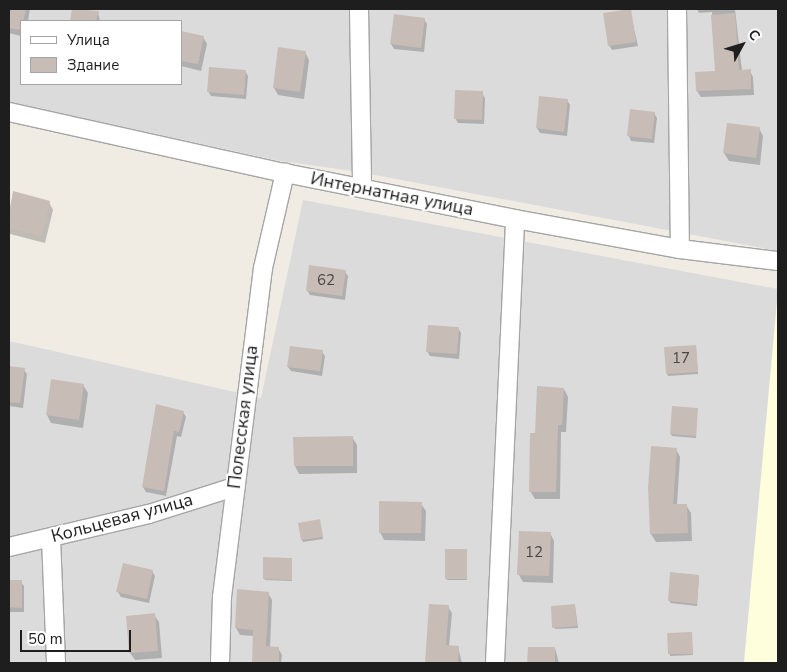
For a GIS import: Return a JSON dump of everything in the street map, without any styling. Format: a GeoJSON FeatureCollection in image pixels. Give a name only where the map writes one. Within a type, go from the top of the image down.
{"type":"FeatureCollection","features":[{"type":"Feature","properties":{"kind":"street"},"geometry":{"type":"LineString","coordinates":[[359,9],[362,188]]}},
{"type":"Feature","properties":{"kind":"street"},"geometry":{"type":"LineString","coordinates":[[677,9],[680,249]]}},
{"type":"Feature","properties":{"kind":"street","name":"Интернатная улица"},"geometry":{"type":"LineString","coordinates":[[9,112],[285,173],[515,219],[680,249],[778,261]]}},
{"type":"Feature","properties":{"kind":"street","name":"Полесская улица"},"geometry":{"type":"LineString","coordinates":[[220,663],[222,597],[234,487],[263,268],[285,173]]}},
{"type":"Feature","properties":{"kind":"street"},"geometry":{"type":"LineString","coordinates":[[495,663],[515,219]]}},
{"type":"Feature","properties":{"kind":"street","name":"Кольцевая улица"},"geometry":{"type":"LineString","coordinates":[[9,547],[149,514],[234,487]]}},
{"type":"Feature","properties":{"kind":"street"},"geometry":{"type":"LineString","coordinates":[[51,538],[56,663]]}},
{"type":"Feature","properties":{"kind":"shaded area"},"geometry":{"type":"Polygon","coordinates":[[[9,9],[778,9],[778,251],[359,172],[275,160],[9,102],[9,9]]]}},
{"type":"Feature","properties":{"kind":"shaded area"},"geometry":{"type":"Polygon","coordinates":[[[303,200],[778,289],[744,663],[9,663],[9,341],[261,398],[303,200]]]}},
{"type":"Feature","properties":{"kind":"shaded area"},"geometry":{"type":"Polygon","coordinates":[[[778,293],[778,663],[744,663],[778,293]]]}},
{"type":"Feature","properties":{"kind":"building"},"geometry":{"type":"Polygon","coordinates":[[[9,9],[26,9],[23,20],[20,20],[20,30],[9,28],[9,9]]]}},
{"type":"Feature","properties":{"kind":"building"},"geometry":{"type":"Polygon","coordinates":[[[72,9],[99,11],[96,20],[70,20],[72,9]]]}},
{"type":"Feature","properties":{"kind":"building"},"geometry":{"type":"Polygon","coordinates":[[[631,9],[636,42],[608,46],[603,13],[631,9]]]}},
{"type":"Feature","properties":{"kind":"building"},"geometry":{"type":"Polygon","coordinates":[[[735,13],[739,70],[751,69],[751,89],[696,91],[695,72],[715,71],[711,15],[735,13]]]}},
{"type":"Feature","properties":{"kind":"building"},"geometry":{"type":"Polygon","coordinates":[[[394,14],[425,18],[421,48],[390,44],[394,14]]]}},
{"type":"Feature","properties":{"kind":"building"},"geometry":{"type":"Polygon","coordinates":[[[182,31],[204,36],[198,64],[182,61],[182,31]]]}},
{"type":"Feature","properties":{"kind":"building"},"geometry":{"type":"Polygon","coordinates":[[[278,47],[306,51],[300,92],[273,88],[278,47]]]}},
{"type":"Feature","properties":{"kind":"building"},"geometry":{"type":"Polygon","coordinates":[[[209,67],[246,70],[244,95],[207,92],[209,67]]]}},
{"type":"Feature","properties":{"kind":"building"},"geometry":{"type":"Polygon","coordinates":[[[455,90],[483,91],[482,120],[454,119],[455,90]]]}},
{"type":"Feature","properties":{"kind":"building"},"geometry":{"type":"Polygon","coordinates":[[[539,96],[568,99],[564,132],[536,128],[539,96]]]}},
{"type":"Feature","properties":{"kind":"building"},"geometry":{"type":"Polygon","coordinates":[[[630,109],[655,112],[652,139],[627,136],[630,109]]]}},
{"type":"Feature","properties":{"kind":"building"},"geometry":{"type":"Polygon","coordinates":[[[727,123],[760,127],[756,158],[723,153],[727,123]]]}},
{"type":"Feature","properties":{"kind":"building"},"geometry":{"type":"Polygon","coordinates":[[[13,191],[50,201],[41,236],[9,228],[13,191]]]}},
{"type":"Feature","properties":{"kind":"building"},"geometry":{"type":"Polygon","coordinates":[[[309,265],[346,270],[342,296],[306,291],[309,265]]]}},
{"type":"Feature","properties":{"kind":"building"},"geometry":{"type":"Polygon","coordinates":[[[428,325],[459,327],[457,354],[426,352],[428,325]]]}},
{"type":"Feature","properties":{"kind":"building"},"geometry":{"type":"Polygon","coordinates":[[[696,345],[698,372],[666,374],[664,347],[696,345]]]}},
{"type":"Feature","properties":{"kind":"building"},"geometry":{"type":"Polygon","coordinates":[[[290,346],[323,350],[320,371],[287,367],[290,346]]]}},
{"type":"Feature","properties":{"kind":"building"},"geometry":{"type":"Polygon","coordinates":[[[9,366],[25,368],[20,403],[9,402],[9,366]]]}},
{"type":"Feature","properties":{"kind":"building"},"geometry":{"type":"Polygon","coordinates":[[[51,379],[84,384],[79,420],[46,415],[51,379]]]}},
{"type":"Feature","properties":{"kind":"building"},"geometry":{"type":"Polygon","coordinates":[[[537,386],[564,388],[562,425],[558,425],[556,492],[529,492],[530,433],[535,433],[537,386]]]}},
{"type":"Feature","properties":{"kind":"building"},"geometry":{"type":"Polygon","coordinates":[[[156,404],[184,411],[179,432],[174,431],[164,491],[142,487],[156,404]]]}},
{"type":"Feature","properties":{"kind":"building"},"geometry":{"type":"Polygon","coordinates":[[[672,406],[698,408],[696,436],[670,434],[672,406]]]}},
{"type":"Feature","properties":{"kind":"building"},"geometry":{"type":"Polygon","coordinates":[[[353,436],[353,466],[294,466],[293,437],[353,436]]]}},
{"type":"Feature","properties":{"kind":"building"},"geometry":{"type":"Polygon","coordinates":[[[651,446],[677,448],[673,504],[687,504],[688,533],[650,534],[648,488],[651,446]]]}},
{"type":"Feature","properties":{"kind":"building"},"geometry":{"type":"Polygon","coordinates":[[[379,501],[422,502],[421,533],[379,533],[379,501]]]}},
{"type":"Feature","properties":{"kind":"building"},"geometry":{"type":"Polygon","coordinates":[[[320,519],[323,537],[301,540],[298,523],[320,519]]]}},
{"type":"Feature","properties":{"kind":"building"},"geometry":{"type":"Polygon","coordinates":[[[519,531],[551,532],[549,576],[517,575],[519,531]]]}},
{"type":"Feature","properties":{"kind":"building"},"geometry":{"type":"Polygon","coordinates":[[[445,549],[467,549],[467,579],[445,579],[445,549]]]}},
{"type":"Feature","properties":{"kind":"building"},"geometry":{"type":"Polygon","coordinates":[[[263,557],[292,558],[292,580],[263,579],[263,557]]]}},
{"type":"Feature","properties":{"kind":"building"},"geometry":{"type":"Polygon","coordinates":[[[123,563],[153,570],[147,599],[116,592],[123,563]]]}},
{"type":"Feature","properties":{"kind":"building"},"geometry":{"type":"Polygon","coordinates":[[[670,572],[699,575],[697,604],[668,601],[670,572]]]}},
{"type":"Feature","properties":{"kind":"building"},"geometry":{"type":"Polygon","coordinates":[[[9,580],[22,580],[22,608],[9,607],[9,580]]]}},
{"type":"Feature","properties":{"kind":"building"},"geometry":{"type":"Polygon","coordinates":[[[237,589],[269,592],[266,646],[279,647],[279,663],[252,663],[253,630],[235,628],[237,589]]]}},
{"type":"Feature","properties":{"kind":"building"},"geometry":{"type":"Polygon","coordinates":[[[429,604],[449,605],[446,645],[459,646],[458,663],[425,663],[429,604]]]}},
{"type":"Feature","properties":{"kind":"building"},"geometry":{"type":"Polygon","coordinates":[[[575,604],[577,626],[552,628],[551,606],[575,604]]]}},
{"type":"Feature","properties":{"kind":"building"},"geometry":{"type":"Polygon","coordinates":[[[155,613],[158,651],[129,653],[126,616],[155,613]]]}},
{"type":"Feature","properties":{"kind":"building"},"geometry":{"type":"Polygon","coordinates":[[[692,632],[693,654],[668,654],[667,633],[692,632]]]}},
{"type":"Feature","properties":{"kind":"building"},"geometry":{"type":"Polygon","coordinates":[[[528,647],[555,647],[555,663],[527,663],[528,647]]]}}]}
